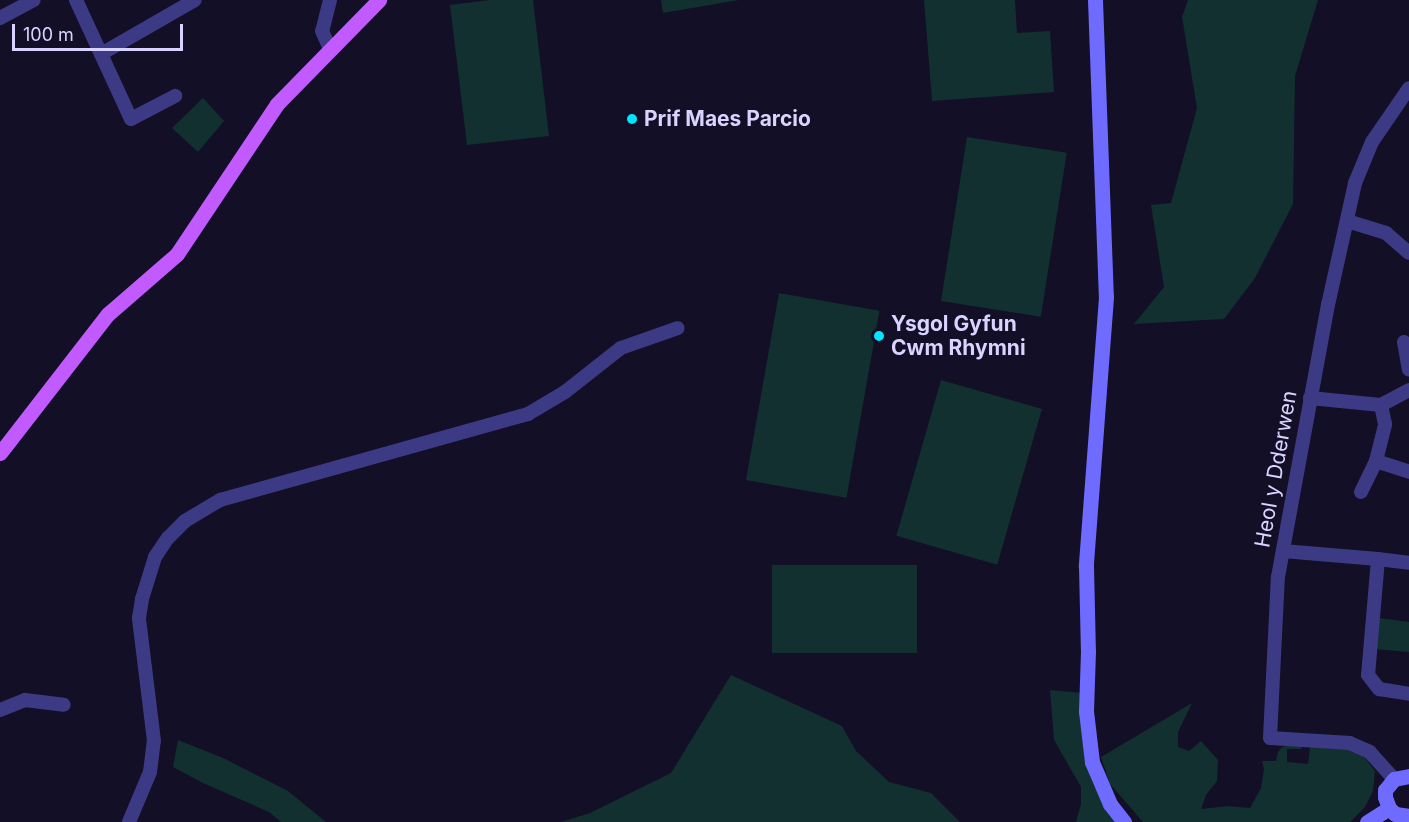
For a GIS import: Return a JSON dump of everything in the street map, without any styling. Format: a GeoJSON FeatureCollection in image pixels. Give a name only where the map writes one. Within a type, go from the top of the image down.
{"type":"FeatureCollection","features":[{"type":"Feature","properties":{"kind":"main road"},"geometry":{"type":"LineString","coordinates":[[0,453],[108,314],[177,254],[278,104],[379,0]]}},
{"type":"Feature","properties":{"kind":"main road"},"geometry":{"type":"LineString","coordinates":[[1095,0],[1106,297],[1086,566],[1088,651],[1086,711],[1092,762],[1110,804],[1124,822]]}},
{"type":"Feature","properties":{"kind":"main road"},"geometry":{"type":"LineString","coordinates":[[1366,822],[1401,815],[1386,790],[1401,777]]}},
{"type":"Feature","properties":{"kind":"street"},"geometry":{"type":"LineString","coordinates":[[0,18],[34,0]]}},
{"type":"Feature","properties":{"kind":"street"},"geometry":{"type":"LineString","coordinates":[[76,0],[131,119],[175,96]]}},
{"type":"Feature","properties":{"kind":"street"},"geometry":{"type":"LineString","coordinates":[[101,54],[195,0]]}},
{"type":"Feature","properties":{"kind":"street"},"geometry":{"type":"LineString","coordinates":[[330,0],[322,31],[330,49]]}},
{"type":"Feature","properties":{"kind":"street","name":"Heol y Dderwen"},"geometry":{"type":"LineString","coordinates":[[1401,777],[1370,752],[1350,743],[1270,738],[1278,577],[1310,398],[1347,220],[1355,183],[1372,142],[1409,88]]}},
{"type":"Feature","properties":{"kind":"street"},"geometry":{"type":"LineString","coordinates":[[1347,220],[1386,233],[1406,250]]}},
{"type":"Feature","properties":{"kind":"street"},"geometry":{"type":"LineString","coordinates":[[1406,250],[1409,233]]}},
{"type":"Feature","properties":{"kind":"street"},"geometry":{"type":"LineString","coordinates":[[129,822],[150,772],[154,741],[140,618],[142,599],[155,557],[168,538],[185,522],[220,500],[528,414],[565,392],[621,348],[678,328]]}},
{"type":"Feature","properties":{"kind":"street"},"geometry":{"type":"LineString","coordinates":[[1404,342],[1409,370]]}},
{"type":"Feature","properties":{"kind":"street"},"geometry":{"type":"LineString","coordinates":[[1310,398],[1381,405],[1409,390]]}},
{"type":"Feature","properties":{"kind":"street"},"geometry":{"type":"LineString","coordinates":[[1361,492],[1376,461],[1385,424],[1381,405]]}},
{"type":"Feature","properties":{"kind":"street"},"geometry":{"type":"LineString","coordinates":[[1376,461],[1409,472]]}},
{"type":"Feature","properties":{"kind":"street"},"geometry":{"type":"LineString","coordinates":[[1283,551],[1409,563]]}},
{"type":"Feature","properties":{"kind":"street"},"geometry":{"type":"LineString","coordinates":[[1378,559],[1368,675],[1379,689],[1409,694]]}},
{"type":"Feature","properties":{"kind":"street"},"geometry":{"type":"LineString","coordinates":[[0,710],[25,700],[64,705]]}},
{"type":"Feature","properties":{"kind":"green space"},"geometry":{"type":"Polygon","coordinates":[[[490,0],[533,0],[549,136],[467,145],[450,5],[490,0]]]}},
{"type":"Feature","properties":{"kind":"green space"},"geometry":{"type":"Polygon","coordinates":[[[661,0],[739,0],[663,13],[661,0]]]}},
{"type":"Feature","properties":{"kind":"green space"},"geometry":{"type":"Polygon","coordinates":[[[924,0],[1015,0],[1017,33],[1050,31],[1054,92],[932,101],[924,0]]]}},
{"type":"Feature","properties":{"kind":"green space"},"geometry":{"type":"Polygon","coordinates":[[[1188,0],[1318,0],[1295,76],[1293,204],[1255,278],[1224,319],[1134,324],[1164,287],[1151,205],[1171,203],[1197,108],[1182,17],[1188,0]]]}},
{"type":"Feature","properties":{"kind":"green space"},"geometry":{"type":"Polygon","coordinates":[[[203,98],[224,121],[198,152],[172,128],[203,98]]]}},
{"type":"Feature","properties":{"kind":"green space"},"geometry":{"type":"Polygon","coordinates":[[[967,137],[1067,153],[1041,317],[941,301],[967,137]]]}},
{"type":"Feature","properties":{"kind":"green space"},"geometry":{"type":"Polygon","coordinates":[[[779,293],[879,311],[846,498],[746,480],[779,293]]]}},
{"type":"Feature","properties":{"kind":"green space"},"geometry":{"type":"Polygon","coordinates":[[[941,380],[1042,409],[997,565],[896,536],[941,380]]]}},
{"type":"Feature","properties":{"kind":"green space"},"geometry":{"type":"Polygon","coordinates":[[[772,565],[917,565],[917,653],[772,653],[772,565]]]}},
{"type":"Feature","properties":{"kind":"green space"},"geometry":{"type":"Polygon","coordinates":[[[1379,618],[1409,622],[1409,652],[1374,649],[1379,618]]]}},
{"type":"Feature","properties":{"kind":"green space"},"geometry":{"type":"Polygon","coordinates":[[[731,675],[842,726],[856,751],[889,782],[931,793],[960,822],[561,822],[590,813],[671,773],[731,675]]]}},
{"type":"Feature","properties":{"kind":"green space"},"geometry":{"type":"Polygon","coordinates":[[[1050,690],[1082,693],[1085,761],[1094,786],[1117,822],[1076,822],[1081,804],[1081,787],[1054,740],[1050,690]]]}},
{"type":"Feature","properties":{"kind":"green space"},"geometry":{"type":"Polygon","coordinates":[[[1192,703],[1178,732],[1178,747],[1189,751],[1201,741],[1218,760],[1217,781],[1206,795],[1201,809],[1227,806],[1250,808],[1261,788],[1264,769],[1262,761],[1276,761],[1282,747],[1291,745],[1300,745],[1302,749],[1287,749],[1287,762],[1308,764],[1310,747],[1346,749],[1362,754],[1375,771],[1373,791],[1365,807],[1350,822],[1143,822],[1110,784],[1101,757],[1192,703]]]}},
{"type":"Feature","properties":{"kind":"green space"},"geometry":{"type":"Polygon","coordinates":[[[178,740],[223,758],[288,791],[326,822],[281,822],[269,812],[173,767],[178,740]]]}},
{"type":"Feature","properties":{"kind":"place","name":"Prif Maes Parcio"},"geometry":{"type":"Point","coordinates":[632,119]}},
{"type":"Feature","properties":{"kind":"place","name":"Ysgol Gyfun Cwm Rhymni"},"geometry":{"type":"Point","coordinates":[879,336]}}]}
